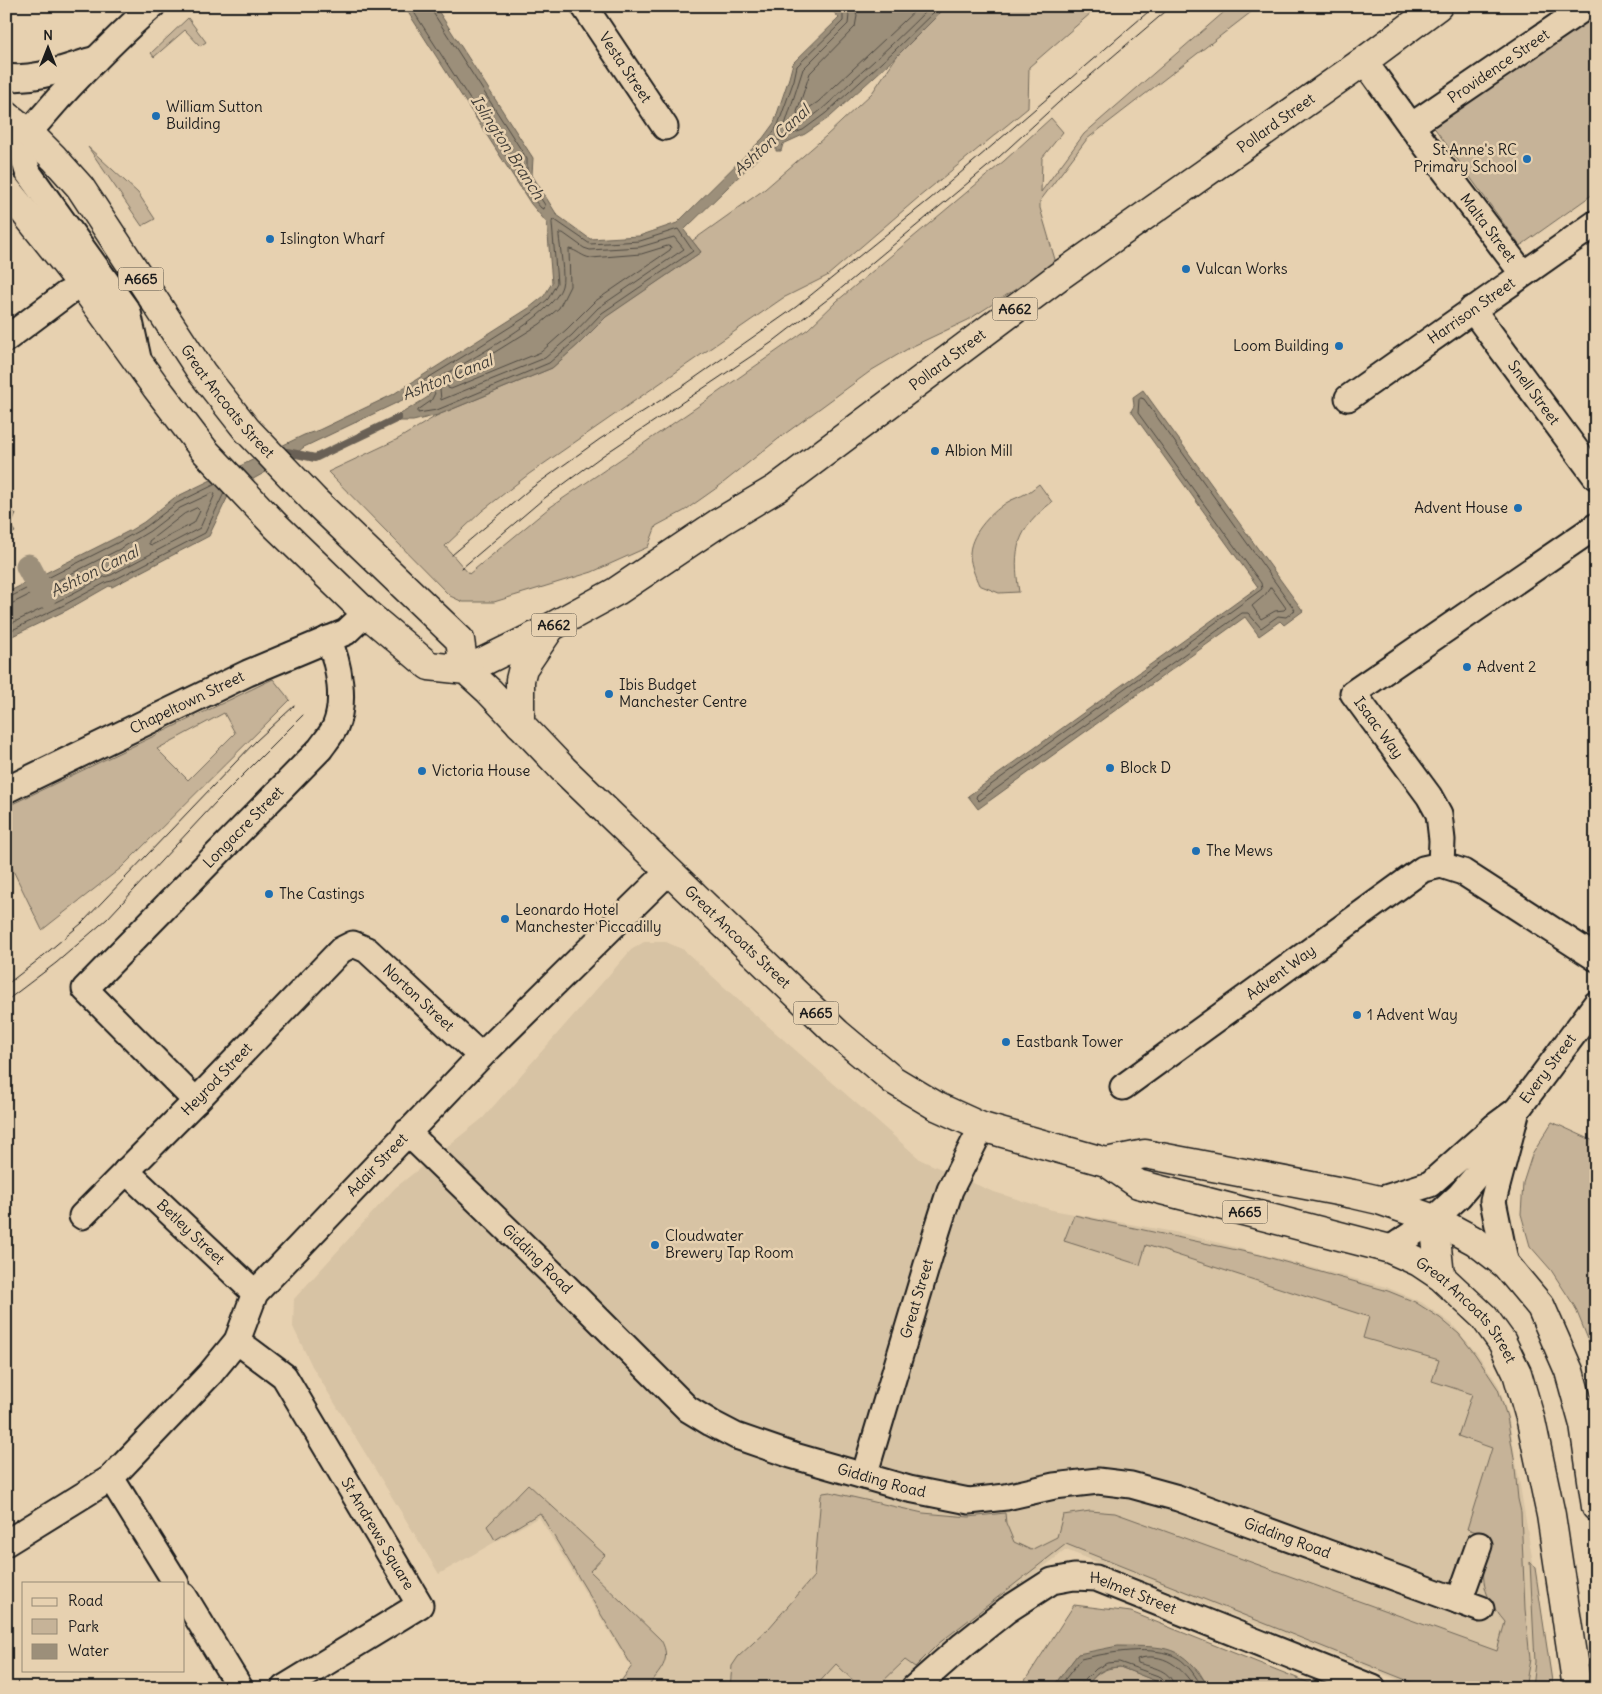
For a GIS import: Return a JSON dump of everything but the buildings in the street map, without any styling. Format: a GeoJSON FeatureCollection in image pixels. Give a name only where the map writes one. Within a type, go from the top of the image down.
{"type":"FeatureCollection","features":[{"type":"Feature","properties":{"kind":"main road","name":"Pollard Street"},"geometry":{"type":"LineString","coordinates":[[465,669],[551,627],[617,591],[720,522],[777,488],[1058,277],[1364,61],[1438,6]]}},
{"type":"Feature","properties":{"kind":"main road","name":"Great Ancoats Street"},"geometry":{"type":"LineString","coordinates":[[6,116],[29,133],[80,186],[202,373],[247,430],[314,500],[460,640],[465,669],[564,769],[837,1033],[886,1074],[938,1107],[982,1127],[1106,1162],[1138,1184],[1390,1249],[1419,1262],[1440,1276],[1484,1317],[1502,1342],[1517,1373],[1531,1421],[1551,1515],[1576,1686]]}},
{"type":"Feature","properties":{"kind":"main road"},"geometry":{"type":"LineString","coordinates":[[6,189],[81,283],[204,450],[275,525],[366,613],[430,667],[465,669]]}},
{"type":"Feature","properties":{"kind":"main road"},"geometry":{"type":"LineString","coordinates":[[520,724],[520,680],[523,668],[551,627]]}},
{"type":"Feature","properties":{"kind":"main road","name":"Great Ancoats Street"},"geometry":{"type":"LineString","coordinates":[[1106,1162],[1145,1154],[1379,1200],[1434,1219],[1474,1241],[1506,1265],[1541,1307],[1569,1370],[1584,1426],[1596,1507]]}},
{"type":"Feature","properties":{"kind":"main road"},"geometry":{"type":"LineString","coordinates":[[1434,1219],[1440,1276]]}},
{"type":"Feature","properties":{"kind":"street"},"geometry":{"type":"LineString","coordinates":[[6,153],[29,133],[118,36],[152,6]]}},
{"type":"Feature","properties":{"kind":"street","name":"Vesta Street"},"geometry":{"type":"LineString","coordinates":[[584,6],[665,128]]}},
{"type":"Feature","properties":{"kind":"street","name":"Providence Street"},"geometry":{"type":"LineString","coordinates":[[1411,126],[1587,6]]}},
{"type":"Feature","properties":{"kind":"street"},"geometry":{"type":"LineString","coordinates":[[6,77],[27,77],[52,73],[59,69],[96,59]]}},
{"type":"Feature","properties":{"kind":"street","name":"Malta Street"},"geometry":{"type":"LineString","coordinates":[[1364,61],[1523,274]]}},
{"type":"Feature","properties":{"kind":"street"},"geometry":{"type":"LineString","coordinates":[[29,133],[24,146],[23,156],[29,174],[128,312],[139,364]]}},
{"type":"Feature","properties":{"kind":"street","name":"Harrison Street"},"geometry":{"type":"LineString","coordinates":[[1348,398],[1596,223]]}},
{"type":"Feature","properties":{"kind":"street"},"geometry":{"type":"LineString","coordinates":[[6,338],[66,294]]}},
{"type":"Feature","properties":{"kind":"street","name":"Snell Street"},"geometry":{"type":"LineString","coordinates":[[1472,309],[1596,477]]}},
{"type":"Feature","properties":{"kind":"street","name":"Isaac Way"},"geometry":{"type":"LineString","coordinates":[[1441,865],[1442,840],[1439,814],[1429,796],[1353,693],[1596,526]]}},
{"type":"Feature","properties":{"kind":"street","name":"Chapeltown Street"},"geometry":{"type":"LineString","coordinates":[[6,790],[248,673],[346,632],[366,613]]}},
{"type":"Feature","properties":{"kind":"street","name":"Longacre Street"},"geometry":{"type":"LineString","coordinates":[[196,1101],[84,989],[320,749],[331,734],[339,713],[340,689],[336,659],[328,639]]}},
{"type":"Feature","properties":{"kind":"street"},"geometry":{"type":"LineString","coordinates":[[1441,865],[1463,872],[1596,958]]}},
{"type":"Feature","properties":{"kind":"street","name":"Advent Way"},"geometry":{"type":"LineString","coordinates":[[1123,1087],[1423,869],[1441,865]]}},
{"type":"Feature","properties":{"kind":"street","name":"Adair Street"},"geometry":{"type":"LineString","coordinates":[[6,1544],[110,1478],[210,1374],[237,1341],[255,1293],[481,1056],[669,871]]}},
{"type":"Feature","properties":{"kind":"street","name":"Norton Street"},"geometry":{"type":"LineString","coordinates":[[353,944],[367,950],[481,1056]]}},
{"type":"Feature","properties":{"kind":"street","name":"Heyrod Street"},"geometry":{"type":"LineString","coordinates":[[82,1216],[196,1101],[340,950],[353,944]]}},
{"type":"Feature","properties":{"kind":"street","name":"Every Street"},"geometry":{"type":"LineString","coordinates":[[1506,1265],[1493,1201],[1517,1110],[1596,1004]]}},
{"type":"Feature","properties":{"kind":"street"},"geometry":{"type":"LineString","coordinates":[[1379,1200],[1430,1184],[1494,1127],[1517,1110]]}},
{"type":"Feature","properties":{"kind":"street","name":"Great Street"},"geometry":{"type":"LineString","coordinates":[[864,1476],[936,1231],[950,1190],[982,1127]]}},
{"type":"Feature","properties":{"kind":"street","name":"Gidding Road"},"geometry":{"type":"LineString","coordinates":[[407,1132],[688,1409],[736,1436],[808,1460],[909,1489],[969,1501],[1006,1497],[1072,1483],[1098,1481],[1131,1484],[1178,1498],[1470,1605],[1479,1545]]}},
{"type":"Feature","properties":{"kind":"street"},"geometry":{"type":"LineString","coordinates":[[1390,1249],[1434,1219],[1469,1186],[1509,1137]]}},
{"type":"Feature","properties":{"kind":"street","name":"Betley Street"},"geometry":{"type":"LineString","coordinates":[[126,1171],[255,1293]]}},
{"type":"Feature","properties":{"kind":"street"},"geometry":{"type":"LineString","coordinates":[[1430,1184],[1434,1219]]}},
{"type":"Feature","properties":{"kind":"street","name":"St Andrews Square"},"geometry":{"type":"LineString","coordinates":[[237,1341],[287,1380],[420,1605],[284,1688]]}},
{"type":"Feature","properties":{"kind":"street"},"geometry":{"type":"LineString","coordinates":[[110,1478],[175,1582]]}},
{"type":"Feature","properties":{"kind":"street","name":"Helmet Street"},"geometry":{"type":"LineString","coordinates":[[914,1688],[962,1644],[1007,1610],[1052,1581],[1074,1577],[1096,1578],[1373,1688]]}},
{"type":"Feature","properties":{"kind":"street"},"geometry":{"type":"LineString","coordinates":[[185,1598],[240,1688]]}},
{"type":"Feature","properties":{"kind":"shaded area"},"geometry":{"type":"Polygon","coordinates":[[[644,942],[666,942],[684,950],[921,1160],[991,1191],[1052,1210],[1185,1234],[1386,1287],[1421,1302],[1452,1324],[1479,1356],[1499,1386],[1509,1420],[1554,1688],[1419,1688],[1066,1550],[941,1645],[893,1688],[616,1688],[631,1667],[539,1517],[439,1574],[312,1366],[293,1327],[294,1299],[395,1188],[483,1118],[631,950],[644,942]]]}},
{"type":"Feature","properties":{"kind":"green space"},"geometry":{"type":"Polygon","coordinates":[[[947,6],[1099,6],[1029,67],[1028,108],[919,197],[827,276],[783,298],[529,474],[482,511],[445,546],[469,574],[549,508],[808,329],[837,301],[1004,161],[1051,118],[1063,132],[1042,158],[1041,192],[1084,134],[1231,6],[1259,6],[1087,139],[1040,201],[1040,208],[1056,263],[968,320],[911,347],[872,370],[782,436],[718,487],[684,511],[656,526],[648,547],[592,572],[494,602],[463,602],[450,596],[328,472],[398,439],[438,415],[552,368],[605,317],[701,252],[692,241],[765,189],[826,136],[872,93],[897,56],[947,6]]]}},
{"type":"Feature","properties":{"kind":"green space","name":"St Anne's RC Primary School"},"geometry":{"type":"Polygon","coordinates":[[[1595,12],[1596,192],[1520,246],[1433,126],[1595,12]]]}},
{"type":"Feature","properties":{"kind":"green space"},"geometry":{"type":"Polygon","coordinates":[[[188,18],[206,42],[200,46],[185,30],[154,57],[151,53],[188,18]]]}},
{"type":"Feature","properties":{"kind":"green space"},"geometry":{"type":"Polygon","coordinates":[[[88,147],[138,193],[155,219],[142,226],[88,147]]]}},
{"type":"Feature","properties":{"kind":"green space"},"geometry":{"type":"Polygon","coordinates":[[[1039,484],[1052,502],[1031,522],[1024,531],[1020,541],[1016,563],[1019,592],[999,593],[979,585],[970,556],[973,540],[977,533],[987,519],[1000,508],[1039,484]]]}},
{"type":"Feature","properties":{"kind":"green space"},"geometry":{"type":"Polygon","coordinates":[[[273,679],[290,700],[121,868],[42,930],[6,856],[6,807],[273,679]],[[224,713],[157,749],[188,780],[235,733],[224,713]]]}},
{"type":"Feature","properties":{"kind":"green space"},"geometry":{"type":"Polygon","coordinates":[[[1552,1122],[1596,1142],[1596,1359],[1575,1307],[1551,1270],[1530,1246],[1521,1214],[1523,1183],[1532,1155],[1552,1122]]]}},
{"type":"Feature","properties":{"kind":"green space"},"geometry":{"type":"Polygon","coordinates":[[[1074,1215],[1260,1255],[1388,1291],[1415,1302],[1440,1318],[1459,1334],[1498,1389],[1507,1417],[1521,1512],[1525,1609],[1530,1659],[1525,1688],[1426,1688],[1066,1544],[938,1644],[915,1667],[905,1660],[876,1688],[861,1688],[836,1664],[814,1688],[730,1688],[732,1666],[738,1657],[769,1628],[814,1576],[821,1496],[823,1493],[830,1492],[923,1513],[969,1517],[1005,1513],[1006,1523],[1014,1542],[1031,1550],[1057,1537],[1063,1515],[1090,1511],[1115,1513],[1497,1651],[1505,1622],[1490,1600],[1484,1581],[1485,1561],[1490,1536],[1467,1529],[1492,1448],[1458,1436],[1472,1394],[1432,1381],[1439,1360],[1363,1338],[1369,1317],[1146,1245],[1140,1265],[1064,1241],[1074,1215]]]}},
{"type":"Feature","properties":{"kind":"green space"},"geometry":{"type":"Polygon","coordinates":[[[528,1484],[605,1555],[590,1571],[661,1640],[666,1654],[665,1660],[660,1671],[647,1688],[616,1688],[632,1666],[540,1513],[495,1540],[487,1526],[528,1484]]]}},
{"type":"Feature","properties":{"kind":"green space"},"geometry":{"type":"Polygon","coordinates":[[[1530,1562],[1535,1568],[1553,1688],[1532,1688],[1535,1662],[1530,1562]]]}},
{"type":"Feature","properties":{"kind":"green space"},"geometry":{"type":"Polygon","coordinates":[[[1074,1605],[1131,1612],[1322,1688],[1209,1688],[1198,1670],[1078,1654],[1052,1688],[1022,1688],[1074,1605]]]}},
{"type":"Feature","properties":{"kind":"green space"},"geometry":{"type":"Polygon","coordinates":[[[1120,1667],[1159,1682],[1165,1688],[1084,1688],[1099,1673],[1120,1667]]]}},
{"type":"Feature","properties":{"kind":"water"},"geometry":{"type":"Polygon","coordinates":[[[404,6],[435,6],[533,158],[532,175],[557,215],[590,239],[639,236],[677,223],[763,138],[774,123],[793,63],[839,18],[828,6],[947,6],[897,56],[830,117],[805,134],[783,144],[781,151],[776,151],[776,146],[770,146],[684,230],[701,252],[606,317],[552,368],[438,415],[413,421],[398,421],[399,415],[428,397],[430,392],[415,394],[304,447],[289,459],[230,492],[209,536],[112,587],[109,586],[67,610],[6,639],[6,593],[131,530],[174,498],[392,395],[529,308],[544,296],[552,283],[547,223],[531,204],[404,6]]]}},
{"type":"Feature","properties":{"kind":"water"},"geometry":{"type":"Polygon","coordinates":[[[1143,390],[1303,611],[1284,625],[1280,621],[1259,636],[1245,617],[978,809],[968,796],[1258,587],[1131,411],[1134,406],[1133,397],[1143,390]]]}},
{"type":"Feature","properties":{"kind":"water"},"geometry":{"type":"Polygon","coordinates":[[[6,504],[16,514],[11,526],[15,532],[6,537],[6,504]]]}},
{"type":"Feature","properties":{"kind":"water"},"geometry":{"type":"Polygon","coordinates":[[[1118,1646],[1171,1650],[1181,1655],[1190,1663],[1209,1688],[1165,1688],[1158,1682],[1120,1667],[1108,1668],[1098,1673],[1084,1688],[1052,1688],[1078,1654],[1118,1646]]]}},
{"type":"Feature","properties":{"kind":"waterway"},"geometry":{"type":"LineString","coordinates":[[287,452],[315,458],[398,418]]}},
{"type":"Feature","properties":{"kind":"waterway"},"geometry":{"type":"LineString","coordinates":[[28,566],[44,596]]}},
{"type":"Feature","properties":{"kind":"tram line"},"geometry":{"type":"LineString","coordinates":[[452,555],[530,489],[600,439],[686,384],[796,307],[930,199],[1155,6]]}},
{"type":"Feature","properties":{"kind":"tram line"},"geometry":{"type":"LineString","coordinates":[[462,568],[542,500],[602,456],[771,343],[832,296],[999,157],[1058,103],[1172,6]]}},
{"type":"Feature","properties":{"kind":"tram line"},"geometry":{"type":"LineString","coordinates":[[6,985],[82,923],[256,741],[294,706]]}},
{"type":"Feature","properties":{"kind":"tram line"},"geometry":{"type":"LineString","coordinates":[[6,1001],[56,963],[107,919],[216,802],[303,715]]}},
{"type":"Feature","properties":{"kind":"place","name":"William Sutton Building"},"geometry":{"type":"Point","coordinates":[156,116]}},
{"type":"Feature","properties":{"kind":"place","name":"St Anne's RC Primary School"},"geometry":{"type":"Point","coordinates":[1527,159]}},
{"type":"Feature","properties":{"kind":"place","name":"Islington Wharf"},"geometry":{"type":"Point","coordinates":[270,239]}},
{"type":"Feature","properties":{"kind":"place","name":"Vulcan Works"},"geometry":{"type":"Point","coordinates":[1186,269]}},
{"type":"Feature","properties":{"kind":"place","name":"Loom Building"},"geometry":{"type":"Point","coordinates":[1339,346]}},
{"type":"Feature","properties":{"kind":"place","name":"Albion Mill"},"geometry":{"type":"Point","coordinates":[935,451]}},
{"type":"Feature","properties":{"kind":"place","name":"Advent House"},"geometry":{"type":"Point","coordinates":[1518,508]}},
{"type":"Feature","properties":{"kind":"place","name":"Advent 2"},"geometry":{"type":"Point","coordinates":[1467,667]}},
{"type":"Feature","properties":{"kind":"place","name":"Ibis Budget Manchester Centre"},"geometry":{"type":"Point","coordinates":[609,694]}},
{"type":"Feature","properties":{"kind":"place","name":"Block D"},"geometry":{"type":"Point","coordinates":[1110,768]}},
{"type":"Feature","properties":{"kind":"place","name":"Victoria House"},"geometry":{"type":"Point","coordinates":[422,771]}},
{"type":"Feature","properties":{"kind":"place","name":"The Mews"},"geometry":{"type":"Point","coordinates":[1196,851]}},
{"type":"Feature","properties":{"kind":"place","name":"The Castings"},"geometry":{"type":"Point","coordinates":[269,894]}},
{"type":"Feature","properties":{"kind":"place","name":"Leonardo Hotel Manchester Piccadilly"},"geometry":{"type":"Point","coordinates":[505,919]}},
{"type":"Feature","properties":{"kind":"place","name":"1 Advent Way"},"geometry":{"type":"Point","coordinates":[1357,1015]}},
{"type":"Feature","properties":{"kind":"place","name":"Eastbank Tower"},"geometry":{"type":"Point","coordinates":[1006,1042]}},
{"type":"Feature","properties":{"kind":"place","name":"Cloudwater Brewery Tap Room"},"geometry":{"type":"Point","coordinates":[655,1245]}},
{"type":"Feature","properties":{"kind":"water label","name":"Ashton Canal"},"geometry":{"type":"Point","coordinates":[771,140]}},
{"type":"Feature","properties":{"kind":"water label","name":"Islington Branch"},"geometry":{"type":"Point","coordinates":[508,147]}},
{"type":"Feature","properties":{"kind":"water label","name":"Ashton Canal"},"geometry":{"type":"Point","coordinates":[447,377]}},
{"type":"Feature","properties":{"kind":"water label","name":"Ashton Canal"},"geometry":{"type":"Point","coordinates":[94,571]}}]}
